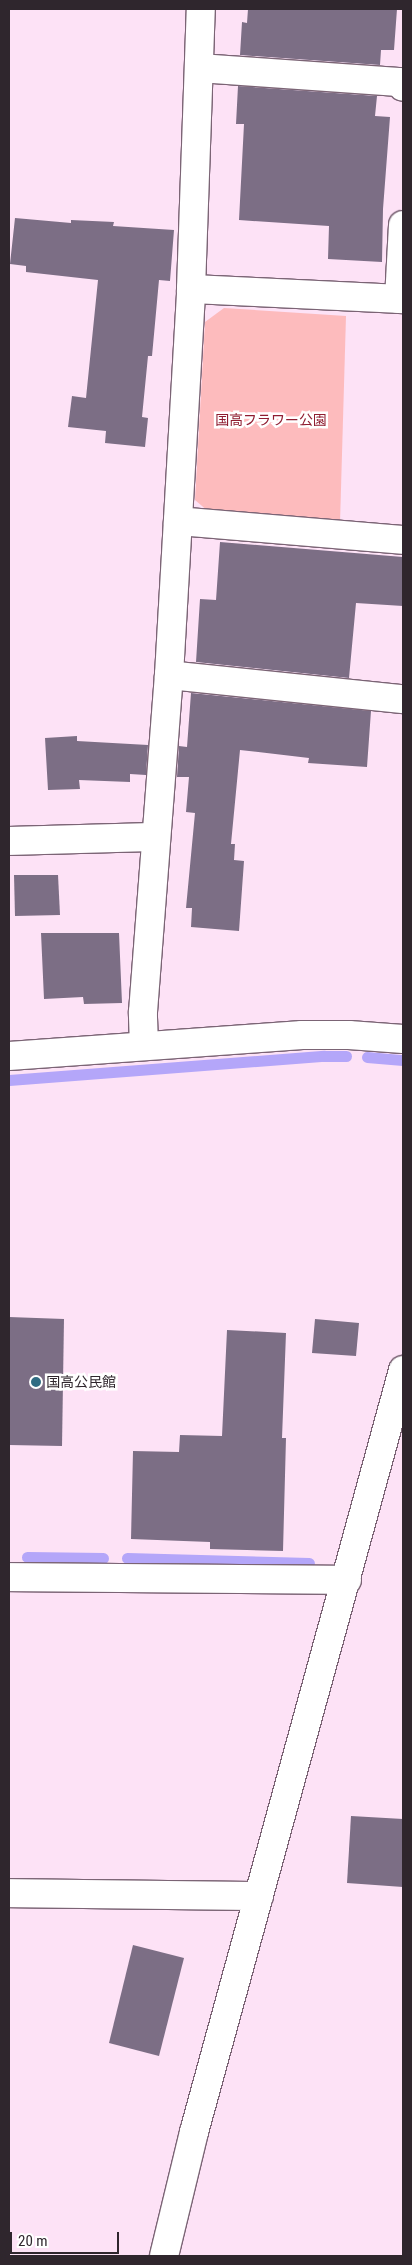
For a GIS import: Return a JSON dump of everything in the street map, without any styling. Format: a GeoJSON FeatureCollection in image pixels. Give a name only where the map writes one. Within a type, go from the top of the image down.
{"type":"FeatureCollection","features":[{"type":"Feature","properties":{"kind":"street"},"geometry":{"type":"LineString","coordinates":[[144,1046],[143,1012],[169,675],[191,289],[201,9]]}},
{"type":"Feature","properties":{"kind":"street"},"geometry":{"type":"LineString","coordinates":[[199,68],[399,82],[403,87]]}},
{"type":"Feature","properties":{"kind":"street"},"geometry":{"type":"LineString","coordinates":[[191,289],[401,299],[403,224]]}},
{"type":"Feature","properties":{"kind":"street"},"geometry":{"type":"LineString","coordinates":[[178,521],[403,540]]}},
{"type":"Feature","properties":{"kind":"street"},"geometry":{"type":"LineString","coordinates":[[169,675],[403,698]]}},
{"type":"Feature","properties":{"kind":"street"},"geometry":{"type":"LineString","coordinates":[[9,841],[156,837]]}},
{"type":"Feature","properties":{"kind":"street"},"geometry":{"type":"LineString","coordinates":[[9,1056],[302,1034],[403,1039]]}},
{"type":"Feature","properties":{"kind":"street"},"geometry":{"type":"LineString","coordinates":[[164,2256],[194,2132],[347,1580],[403,1370]]}},
{"type":"Feature","properties":{"kind":"street"},"geometry":{"type":"LineString","coordinates":[[9,1577],[347,1580]]}},
{"type":"Feature","properties":{"kind":"street"},"geometry":{"type":"LineString","coordinates":[[9,1893],[259,1896]]}},
{"type":"Feature","properties":{"kind":"green space","name":"国高フラワー公園"},"geometry":{"type":"Polygon","coordinates":[[[224,308],[346,316],[340,523],[209,512],[195,500],[205,322],[224,308]]]}},
{"type":"Feature","properties":{"kind":"building"},"geometry":{"type":"Polygon","coordinates":[[[248,9],[397,9],[394,50],[381,50],[380,65],[240,55],[242,22],[247,23],[248,9]]]}},
{"type":"Feature","properties":{"kind":"building"},"geometry":{"type":"Polygon","coordinates":[[[238,86],[377,96],[375,116],[390,117],[383,209],[382,262],[328,259],[329,226],[239,220],[244,124],[236,124],[238,86]]]}},
{"type":"Feature","properties":{"kind":"building"},"geometry":{"type":"Polygon","coordinates":[[[15,218],[71,223],[71,220],[114,222],[113,226],[174,230],[170,281],[159,280],[152,356],[148,356],[142,417],[148,418],[145,447],[105,443],[106,431],[68,427],[72,396],[86,398],[98,280],[26,272],[26,266],[10,264],[15,218]]]}},
{"type":"Feature","properties":{"kind":"building"},"geometry":{"type":"Polygon","coordinates":[[[220,542],[403,557],[403,606],[356,603],[349,678],[196,662],[200,599],[216,600],[220,542]]]}},
{"type":"Feature","properties":{"kind":"building"},"geometry":{"type":"Polygon","coordinates":[[[191,693],[371,711],[367,767],[308,763],[309,758],[240,750],[231,844],[235,844],[234,860],[244,861],[239,931],[191,927],[192,908],[186,908],[195,813],[186,812],[189,777],[177,777],[179,746],[187,747],[191,693]]]}},
{"type":"Feature","properties":{"kind":"building"},"geometry":{"type":"Polygon","coordinates":[[[77,736],[77,741],[148,745],[146,775],[130,774],[130,782],[79,780],[80,789],[48,790],[45,738],[77,736]]]}},
{"type":"Feature","properties":{"kind":"building"},"geometry":{"type":"Polygon","coordinates":[[[14,875],[58,875],[60,915],[15,916],[14,875]]]}},
{"type":"Feature","properties":{"kind":"building"},"geometry":{"type":"Polygon","coordinates":[[[41,933],[119,933],[122,1003],[84,1004],[83,997],[44,999],[41,933]]]}},
{"type":"Feature","properties":{"kind":"building","name":"国高公民館"},"geometry":{"type":"Polygon","coordinates":[[[9,1317],[64,1319],[62,1446],[9,1445],[9,1317]]]}},
{"type":"Feature","properties":{"kind":"building"},"geometry":{"type":"Polygon","coordinates":[[[315,1319],[359,1323],[356,1356],[312,1353],[315,1319]]]}},
{"type":"Feature","properties":{"kind":"building"},"geometry":{"type":"Polygon","coordinates":[[[227,1330],[286,1333],[282,1438],[286,1438],[283,1551],[210,1549],[210,1542],[131,1539],[133,1451],[179,1452],[180,1435],[222,1436],[227,1330]]]}},
{"type":"Feature","properties":{"kind":"building"},"geometry":{"type":"Polygon","coordinates":[[[351,1816],[403,1819],[403,1887],[347,1883],[351,1816]]]}},
{"type":"Feature","properties":{"kind":"building"},"geometry":{"type":"Polygon","coordinates":[[[133,1945],[184,1958],[159,2056],[109,2043],[133,1945]]]}},
{"type":"Feature","properties":{"kind":"waterway"},"geometry":{"type":"LineString","coordinates":[[9,1080],[324,1056],[346,1056]]}},
{"type":"Feature","properties":{"kind":"waterway"},"geometry":{"type":"LineString","coordinates":[[367,1057],[403,1060]]}},
{"type":"Feature","properties":{"kind":"waterway"},"geometry":{"type":"LineString","coordinates":[[27,1557],[103,1558]]}},
{"type":"Feature","properties":{"kind":"waterway"},"geometry":{"type":"LineString","coordinates":[[127,1558],[309,1563]]}},
{"type":"Feature","properties":{"kind":"place","name":"国高公民館"},"geometry":{"type":"Point","coordinates":[36,1382]}}]}
